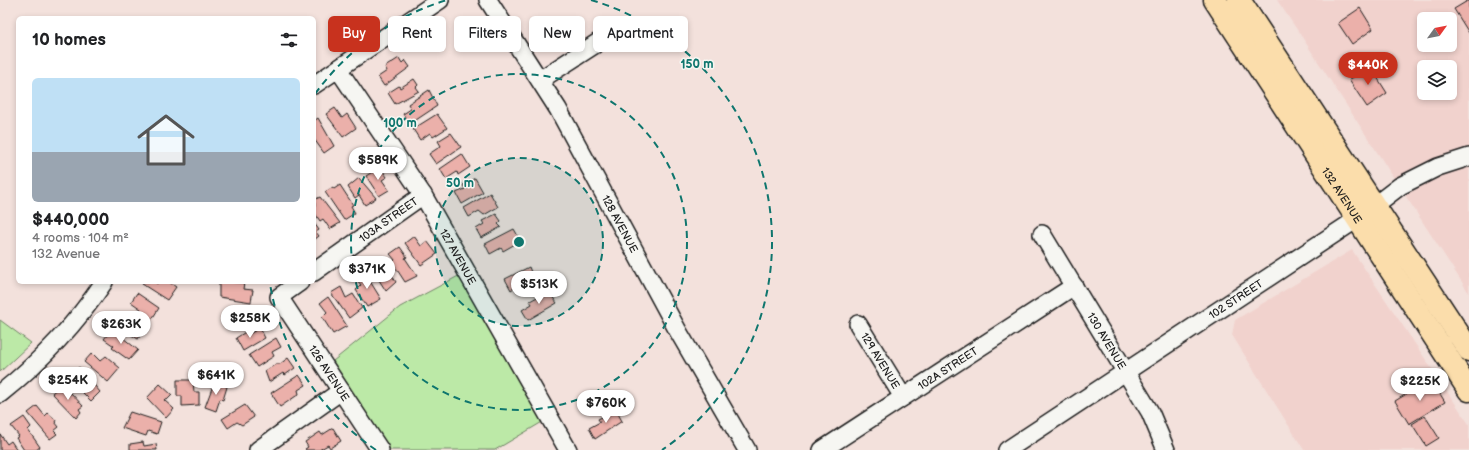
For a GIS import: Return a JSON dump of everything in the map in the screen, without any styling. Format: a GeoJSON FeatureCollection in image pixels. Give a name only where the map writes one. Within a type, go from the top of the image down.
{"type":"FeatureCollection","features":[{"type":"Feature","properties":{"kind":"main road","name":"132 AVENUE"},"geometry":{"type":"LineString","coordinates":[[1215,0],[1469,390]]}},
{"type":"Feature","properties":{"kind":"main road","name":"132 AVENUE"},"geometry":{"type":"LineString","coordinates":[[1239,0],[1469,350]]}},
{"type":"Feature","properties":{"kind":"street"},"geometry":{"type":"LineString","coordinates":[[316,84],[440,0]]}},
{"type":"Feature","properties":{"kind":"street","name":"128 AVENUE"},"geometry":{"type":"LineString","coordinates":[[488,0],[540,80],[588,163],[678,331],[747,450]]}},
{"type":"Feature","properties":{"kind":"street"},"geometry":{"type":"LineString","coordinates":[[540,80],[593,46]]}},
{"type":"Feature","properties":{"kind":"street","name":"127 AVENUE"},"geometry":{"type":"LineString","coordinates":[[338,69],[423,194],[568,450]]}},
{"type":"Feature","properties":{"kind":"street","name":"102 STREET"},"geometry":{"type":"LineString","coordinates":[[1007,450],[1357,219],[1400,186],[1438,167],[1469,157]]}},
{"type":"Feature","properties":{"kind":"street","name":"103A STREET"},"geometry":{"type":"LineString","coordinates":[[316,271],[423,194]]}},
{"type":"Feature","properties":{"kind":"street","name":"130 AVENUE"},"geometry":{"type":"LineString","coordinates":[[1042,234],[1150,412],[1166,450]]}},
{"type":"Feature","properties":{"kind":"street"},"geometry":{"type":"LineString","coordinates":[[0,394],[45,356],[71,327],[103,284]]}},
{"type":"Feature","properties":{"kind":"street","name":"126 AVENUE"},"geometry":{"type":"LineString","coordinates":[[297,284],[279,296],[380,450]]}},
{"type":"Feature","properties":{"kind":"street","name":"102A STREET"},"geometry":{"type":"LineString","coordinates":[[822,450],[1074,286]]}},
{"type":"Feature","properties":{"kind":"street","name":"129 AVENUE"},"geometry":{"type":"LineString","coordinates":[[858,324],[903,397]]}},
{"type":"Feature","properties":{"kind":"street"},"geometry":{"type":"LineString","coordinates":[[258,450],[341,391]]}},
{"type":"Feature","properties":{"kind":"shaded area"},"geometry":{"type":"Polygon","coordinates":[[[1277,0],[1469,0],[1469,293],[1300,34],[1277,0]]]}},
{"type":"Feature","properties":{"kind":"shaded area"},"geometry":{"type":"Polygon","coordinates":[[[1352,250],[1469,424],[1469,450],[1304,450],[1232,335],[1235,320],[1352,250]]]}},
{"type":"Feature","properties":{"kind":"green space"},"geometry":{"type":"Polygon","coordinates":[[[466,272],[549,418],[495,450],[390,450],[333,361],[400,307],[466,272]]]}},
{"type":"Feature","properties":{"kind":"green space"},"geometry":{"type":"Polygon","coordinates":[[[0,320],[31,343],[0,372],[0,320]]]}},
{"type":"Feature","properties":{"kind":"building"},"geometry":{"type":"Polygon","coordinates":[[[1469,0],[1469,33],[1457,12],[1454,9],[1469,0]]]}},
{"type":"Feature","properties":{"kind":"building"},"geometry":{"type":"Polygon","coordinates":[[[1360,8],[1373,29],[1352,44],[1338,23],[1360,8]]]}},
{"type":"Feature","properties":{"kind":"building"},"geometry":{"type":"Polygon","coordinates":[[[399,58],[402,63],[405,60],[410,67],[384,86],[378,77],[387,71],[385,67],[399,58]]]}},
{"type":"Feature","properties":{"kind":"building"},"geometry":{"type":"Polygon","coordinates":[[[1370,66],[1387,93],[1367,107],[1349,80],[1370,66]]]}},
{"type":"Feature","properties":{"kind":"building"},"geometry":{"type":"Polygon","coordinates":[[[414,79],[418,85],[416,87],[419,91],[395,104],[388,93],[399,86],[400,88],[414,79]]]}},
{"type":"Feature","properties":{"kind":"building"},"geometry":{"type":"Polygon","coordinates":[[[429,90],[437,106],[410,124],[403,114],[411,109],[408,104],[429,90]]]}},
{"type":"Feature","properties":{"kind":"building"},"geometry":{"type":"Polygon","coordinates":[[[335,108],[342,118],[347,114],[356,128],[343,137],[326,114],[335,108]]]}},
{"type":"Feature","properties":{"kind":"building"},"geometry":{"type":"Polygon","coordinates":[[[437,114],[447,128],[433,137],[430,133],[420,140],[413,129],[437,114]]]}},
{"type":"Feature","properties":{"kind":"building"},"geometry":{"type":"Polygon","coordinates":[[[318,118],[334,146],[324,153],[316,142],[316,120],[318,118]]]}},
{"type":"Feature","properties":{"kind":"building"},"geometry":{"type":"Polygon","coordinates":[[[451,133],[461,147],[436,164],[429,154],[441,146],[438,141],[451,133]]]}},
{"type":"Feature","properties":{"kind":"building"},"geometry":{"type":"Polygon","coordinates":[[[462,154],[470,167],[458,175],[457,172],[446,179],[440,169],[462,154]]]}},
{"type":"Feature","properties":{"kind":"building"},"geometry":{"type":"Polygon","coordinates":[[[380,167],[387,177],[382,180],[389,190],[379,196],[366,176],[380,167]]]}},
{"type":"Feature","properties":{"kind":"building"},"geometry":{"type":"Polygon","coordinates":[[[359,178],[376,198],[365,205],[359,195],[355,198],[348,187],[359,178]]]}},
{"type":"Feature","properties":{"kind":"building"},"geometry":{"type":"Polygon","coordinates":[[[475,178],[483,192],[462,204],[456,193],[465,189],[463,185],[475,178]]]}},
{"type":"Feature","properties":{"kind":"building"},"geometry":{"type":"Polygon","coordinates":[[[340,185],[353,205],[351,206],[355,213],[344,220],[325,192],[340,185]]]}},
{"type":"Feature","properties":{"kind":"building"},"geometry":{"type":"Polygon","coordinates":[[[490,193],[498,207],[484,215],[479,211],[469,217],[464,208],[490,193]]]}},
{"type":"Feature","properties":{"kind":"building"},"geometry":{"type":"Polygon","coordinates":[[[320,197],[340,223],[330,229],[323,219],[320,221],[316,215],[316,199],[320,197]]]}},
{"type":"Feature","properties":{"kind":"building"},"geometry":{"type":"Polygon","coordinates":[[[496,214],[501,221],[498,224],[501,227],[481,238],[476,229],[484,224],[482,221],[496,214]]]}},
{"type":"Feature","properties":{"kind":"building"},"geometry":{"type":"Polygon","coordinates":[[[514,229],[518,236],[515,238],[517,243],[503,251],[501,248],[490,254],[485,244],[514,229]]]}},
{"type":"Feature","properties":{"kind":"building"},"geometry":{"type":"Polygon","coordinates":[[[414,236],[421,246],[427,241],[437,254],[421,265],[405,243],[414,236]]]}},
{"type":"Feature","properties":{"kind":"building"},"geometry":{"type":"Polygon","coordinates":[[[400,247],[407,257],[405,258],[417,276],[405,282],[392,262],[395,260],[390,254],[400,247]]]}},
{"type":"Feature","properties":{"kind":"building"},"geometry":{"type":"Polygon","coordinates":[[[379,261],[384,269],[388,269],[396,282],[386,291],[370,266],[379,261]]]}},
{"type":"Feature","properties":{"kind":"building"},"geometry":{"type":"Polygon","coordinates":[[[529,267],[534,280],[521,288],[519,285],[511,290],[505,279],[529,267]]]}},
{"type":"Feature","properties":{"kind":"building"},"geometry":{"type":"Polygon","coordinates":[[[363,270],[381,299],[367,307],[356,290],[361,285],[354,276],[363,270]]]}},
{"type":"Feature","properties":{"kind":"building"},"geometry":{"type":"Polygon","coordinates":[[[142,284],[172,284],[176,287],[167,300],[142,284]]]}},
{"type":"Feature","properties":{"kind":"building"},"geometry":{"type":"Polygon","coordinates":[[[219,284],[244,284],[243,289],[253,290],[251,302],[219,297],[219,284]]]}},
{"type":"Feature","properties":{"kind":"building"},"geometry":{"type":"Polygon","coordinates":[[[341,287],[346,298],[353,294],[362,308],[349,318],[331,293],[341,287]]]}},
{"type":"Feature","properties":{"kind":"building"},"geometry":{"type":"Polygon","coordinates":[[[548,291],[557,303],[528,320],[522,310],[532,304],[530,301],[548,291]]]}},
{"type":"Feature","properties":{"kind":"building"},"geometry":{"type":"Polygon","coordinates":[[[137,293],[159,308],[152,319],[140,312],[141,309],[131,302],[137,293]]]}},
{"type":"Feature","properties":{"kind":"building"},"geometry":{"type":"Polygon","coordinates":[[[328,297],[347,326],[333,334],[322,317],[327,312],[320,303],[328,297]]]}},
{"type":"Feature","properties":{"kind":"building"},"geometry":{"type":"Polygon","coordinates":[[[251,307],[254,320],[245,322],[244,326],[229,329],[226,314],[251,307]]]}},
{"type":"Feature","properties":{"kind":"building"},"geometry":{"type":"Polygon","coordinates":[[[122,315],[130,320],[132,317],[146,327],[138,339],[115,325],[122,315]]]}},
{"type":"Feature","properties":{"kind":"building"},"geometry":{"type":"Polygon","coordinates":[[[260,328],[265,338],[243,351],[236,338],[247,331],[249,334],[260,328]]]}},
{"type":"Feature","properties":{"kind":"building"},"geometry":{"type":"Polygon","coordinates":[[[112,329],[138,350],[129,360],[112,348],[114,346],[104,339],[112,329]]]}},
{"type":"Feature","properties":{"kind":"building"},"geometry":{"type":"Polygon","coordinates":[[[276,338],[281,347],[272,352],[274,356],[257,367],[249,355],[276,338]]]}},
{"type":"Feature","properties":{"kind":"building"},"geometry":{"type":"Polygon","coordinates":[[[92,353],[100,361],[106,356],[120,368],[108,382],[84,362],[92,353]]]}},
{"type":"Feature","properties":{"kind":"building"},"geometry":{"type":"Polygon","coordinates":[[[288,358],[295,368],[285,375],[283,373],[269,382],[265,371],[276,364],[280,364],[288,358]]]}},
{"type":"Feature","properties":{"kind":"building"},"geometry":{"type":"Polygon","coordinates":[[[79,367],[100,392],[91,401],[76,386],[78,384],[70,376],[79,367]]]}},
{"type":"Feature","properties":{"kind":"building"},"geometry":{"type":"Polygon","coordinates":[[[299,375],[306,385],[298,390],[299,394],[280,407],[271,393],[299,375]]]}},
{"type":"Feature","properties":{"kind":"building"},"geometry":{"type":"Polygon","coordinates":[[[1431,379],[1445,402],[1409,424],[1395,401],[1431,379]]]}},
{"type":"Feature","properties":{"kind":"building"},"geometry":{"type":"Polygon","coordinates":[[[177,380],[193,380],[194,392],[199,392],[199,405],[182,406],[182,396],[177,396],[177,380]]]}},
{"type":"Feature","properties":{"kind":"building"},"geometry":{"type":"Polygon","coordinates":[[[215,380],[227,387],[223,400],[220,399],[216,411],[205,407],[215,380]]]}},
{"type":"Feature","properties":{"kind":"building"},"geometry":{"type":"Polygon","coordinates":[[[160,384],[172,395],[167,400],[166,398],[164,400],[174,409],[166,418],[147,398],[160,384]]]}},
{"type":"Feature","properties":{"kind":"building"},"geometry":{"type":"Polygon","coordinates":[[[60,386],[69,395],[71,393],[83,406],[79,409],[81,412],[76,418],[52,393],[60,386]]]}},
{"type":"Feature","properties":{"kind":"building"},"geometry":{"type":"Polygon","coordinates":[[[245,405],[254,417],[242,425],[237,422],[228,428],[222,419],[245,405]]]}},
{"type":"Feature","properties":{"kind":"building"},"geometry":{"type":"Polygon","coordinates":[[[37,406],[45,416],[48,413],[56,420],[55,422],[59,427],[54,431],[57,434],[50,439],[28,413],[37,406]]]}},
{"type":"Feature","properties":{"kind":"building"},"geometry":{"type":"Polygon","coordinates":[[[616,410],[622,421],[595,439],[589,428],[600,422],[598,419],[616,410]]]}},
{"type":"Feature","properties":{"kind":"building"},"geometry":{"type":"Polygon","coordinates":[[[130,412],[161,422],[157,434],[148,431],[146,436],[122,428],[130,412]]]}},
{"type":"Feature","properties":{"kind":"building"},"geometry":{"type":"Polygon","coordinates":[[[1425,416],[1439,438],[1426,446],[1412,424],[1425,416]]]}},
{"type":"Feature","properties":{"kind":"building"},"geometry":{"type":"Polygon","coordinates":[[[24,417],[31,427],[28,430],[40,447],[36,450],[24,450],[16,438],[19,436],[11,426],[24,417]]]}},
{"type":"Feature","properties":{"kind":"building"},"geometry":{"type":"Polygon","coordinates":[[[333,428],[341,441],[330,448],[328,445],[319,450],[305,449],[308,447],[305,442],[320,432],[322,435],[333,428]]]}},
{"type":"Feature","properties":{"kind":"building"},"geometry":{"type":"Polygon","coordinates":[[[0,434],[7,444],[11,441],[17,450],[0,450],[0,434]]]}},
{"type":"Feature","properties":{"kind":"building"},"geometry":{"type":"Polygon","coordinates":[[[143,442],[144,446],[156,444],[157,450],[130,450],[130,444],[143,442]]]}}]}
